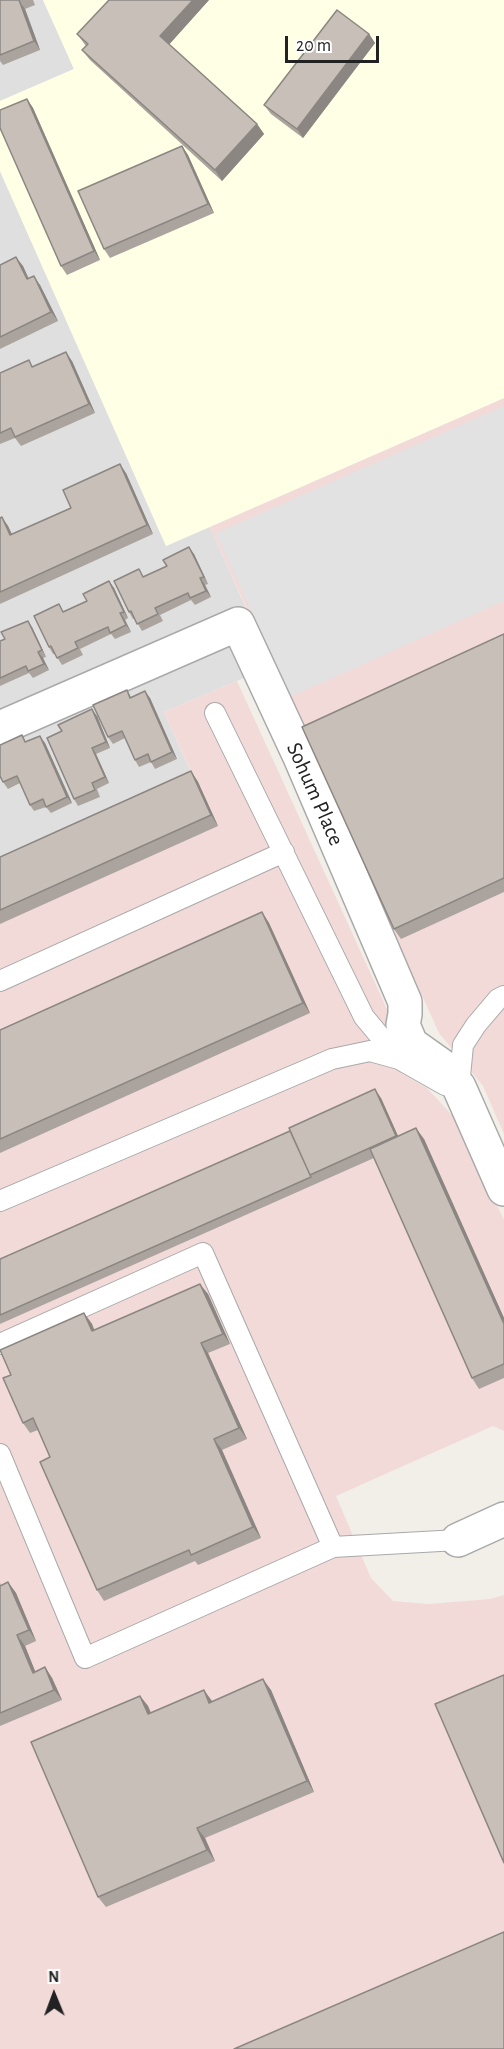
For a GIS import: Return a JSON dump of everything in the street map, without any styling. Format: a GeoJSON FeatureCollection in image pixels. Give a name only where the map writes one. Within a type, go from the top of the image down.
{"type":"FeatureCollection","features":[{"type":"Feature","properties":{"kind":"street","name":"Sohum Place"},"geometry":{"type":"LineString","coordinates":[[0,728],[238,624],[300,757],[405,1002],[402,1025],[411,1044],[442,1066],[459,1087],[504,1188]]}},
{"type":"Feature","properties":{"kind":"street"},"geometry":{"type":"LineString","coordinates":[[458,1540],[504,1519]]}},
{"type":"Feature","properties":{"kind":"lane"},"geometry":{"type":"LineString","coordinates":[[215,713],[364,1017],[399,1059]]}},
{"type":"Feature","properties":{"kind":"lane"},"geometry":{"type":"LineString","coordinates":[[0,981],[284,852]]}},
{"type":"Feature","properties":{"kind":"lane"},"geometry":{"type":"LineString","coordinates":[[0,1201],[332,1059],[370,1051],[399,1059],[445,1085],[459,1087],[463,1045],[498,999],[504,996]]}},
{"type":"Feature","properties":{"kind":"lane"},"geometry":{"type":"LineString","coordinates":[[0,1344],[203,1253],[333,1547]]}},
{"type":"Feature","properties":{"kind":"lane"},"geometry":{"type":"LineString","coordinates":[[0,1454],[85,1658],[333,1547],[458,1540]]}},
{"type":"Feature","properties":{"kind":"shaded area"},"geometry":{"type":"Polygon","coordinates":[[[0,0],[43,0],[74,69],[0,101],[0,0]]]}},
{"type":"Feature","properties":{"kind":"shaded area"},"geometry":{"type":"Polygon","coordinates":[[[43,0],[504,0],[504,398],[166,546],[0,171],[0,101],[74,69],[43,0]]]}},
{"type":"Feature","properties":{"kind":"shaded area"},"geometry":{"type":"Polygon","coordinates":[[[0,171],[166,546],[210,527],[272,666],[164,712],[193,777],[0,863],[0,171]]]}},
{"type":"Feature","properties":{"kind":"shaded area"},"geometry":{"type":"Polygon","coordinates":[[[504,398],[504,1134],[483,1086],[439,1033],[210,527],[504,398]]]}},
{"type":"Feature","properties":{"kind":"shaded area"},"geometry":{"type":"Polygon","coordinates":[[[504,406],[504,601],[290,697],[216,533],[504,406]]]}},
{"type":"Feature","properties":{"kind":"shaded area"},"geometry":{"type":"Polygon","coordinates":[[[237,681],[407,1053],[401,1073],[427,1088],[460,1124],[504,1220],[504,1431],[493,1426],[336,1496],[371,1578],[393,1601],[429,1604],[490,1599],[504,1595],[504,2049],[0,2049],[0,863],[193,776],[164,712],[237,681]]]}},
{"type":"Feature","properties":{"kind":"building"},"geometry":{"type":"Polygon","coordinates":[[[0,0],[19,0],[34,41],[0,55],[0,0]]]}},
{"type":"Feature","properties":{"kind":"building"},"geometry":{"type":"Polygon","coordinates":[[[109,0],[193,0],[160,36],[257,124],[215,170],[82,50],[88,44],[77,34],[109,0]]]}},
{"type":"Feature","properties":{"kind":"building"},"geometry":{"type":"Polygon","coordinates":[[[337,10],[369,34],[297,129],[264,105],[337,10]]]}},
{"type":"Feature","properties":{"kind":"building"},"geometry":{"type":"Polygon","coordinates":[[[27,99],[94,251],[61,266],[0,128],[0,110],[27,99]]]}},
{"type":"Feature","properties":{"kind":"building"},"geometry":{"type":"Polygon","coordinates":[[[182,146],[208,204],[104,249],[78,191],[182,146]]]}},
{"type":"Feature","properties":{"kind":"building"},"geometry":{"type":"Polygon","coordinates":[[[16,257],[27,279],[34,276],[51,312],[0,337],[0,265],[16,257]]]}},
{"type":"Feature","properties":{"kind":"building"},"geometry":{"type":"Polygon","coordinates":[[[66,352],[89,404],[15,437],[11,428],[0,433],[0,373],[29,360],[32,367],[66,352]]]}},
{"type":"Feature","properties":{"kind":"building"},"geometry":{"type":"Polygon","coordinates":[[[120,464],[147,525],[0,592],[0,518],[2,517],[10,535],[71,508],[63,490],[120,464]]]}},
{"type":"Feature","properties":{"kind":"building"},"geometry":{"type":"Polygon","coordinates":[[[189,547],[204,577],[200,578],[206,591],[190,598],[188,593],[155,608],[158,614],[137,624],[114,581],[139,569],[143,577],[167,566],[163,560],[189,547]]]}},
{"type":"Feature","properties":{"kind":"building"},"geometry":{"type":"Polygon","coordinates":[[[109,581],[124,612],[120,613],[126,625],[110,633],[108,627],[75,642],[78,648],[57,658],[34,616],[59,604],[63,612],[87,601],[83,594],[109,581]]]}},
{"type":"Feature","properties":{"kind":"building"},"geometry":{"type":"Polygon","coordinates":[[[28,621],[42,650],[38,652],[44,664],[28,671],[26,666],[0,678],[0,641],[5,639],[1,632],[28,621]]]}},
{"type":"Feature","properties":{"kind":"building"},"geometry":{"type":"Polygon","coordinates":[[[504,634],[504,878],[394,929],[302,727],[504,634]]]}},
{"type":"Feature","properties":{"kind":"building"},"geometry":{"type":"Polygon","coordinates":[[[127,690],[130,698],[145,691],[172,752],[151,762],[148,754],[135,760],[122,731],[108,737],[93,705],[127,690]]]}},
{"type":"Feature","properties":{"kind":"building"},"geometry":{"type":"Polygon","coordinates":[[[92,709],[106,742],[92,748],[105,777],[92,783],[95,790],[74,799],[47,738],[62,731],[58,725],[92,709]]]}},
{"type":"Feature","properties":{"kind":"building"},"geometry":{"type":"Polygon","coordinates":[[[22,735],[25,742],[40,736],[67,797],[46,807],[43,799],[30,805],[17,776],[3,782],[0,776],[0,745],[22,735]]]}},
{"type":"Feature","properties":{"kind":"building"},"geometry":{"type":"Polygon","coordinates":[[[191,771],[211,815],[0,910],[0,857],[191,771]]]}},
{"type":"Feature","properties":{"kind":"building"},"geometry":{"type":"Polygon","coordinates":[[[262,912],[303,1003],[0,1139],[0,1030],[262,912]]]}},
{"type":"Feature","properties":{"kind":"building"},"geometry":{"type":"Polygon","coordinates":[[[375,1089],[396,1136],[310,1175],[289,1128],[375,1089]]]}},
{"type":"Feature","properties":{"kind":"building"},"geometry":{"type":"Polygon","coordinates":[[[416,1128],[504,1324],[504,1364],[472,1378],[370,1149],[416,1128]]]}},
{"type":"Feature","properties":{"kind":"building"},"geometry":{"type":"Polygon","coordinates":[[[290,1131],[311,1177],[0,1315],[0,1259],[290,1131]]]}},
{"type":"Feature","properties":{"kind":"building"},"geometry":{"type":"Polygon","coordinates":[[[200,1284],[223,1334],[201,1343],[239,1428],[214,1439],[253,1527],[191,1555],[189,1550],[97,1590],[40,1462],[50,1457],[33,1418],[23,1423],[3,1378],[11,1375],[0,1350],[84,1313],[92,1331],[200,1284]]]}},
{"type":"Feature","properties":{"kind":"building"},"geometry":{"type":"Polygon","coordinates":[[[8,1582],[29,1630],[17,1635],[33,1673],[45,1667],[54,1690],[0,1713],[0,1586],[8,1582]]]}},
{"type":"Feature","properties":{"kind":"building"},"geometry":{"type":"Polygon","coordinates":[[[504,1675],[504,1863],[435,1704],[504,1675]]]}},
{"type":"Feature","properties":{"kind":"building"},"geometry":{"type":"Polygon","coordinates":[[[263,1679],[307,1781],[197,1828],[207,1850],[98,1897],[31,1742],[140,1696],[148,1714],[204,1690],[209,1703],[263,1679]]]}},
{"type":"Feature","properties":{"kind":"building"},"geometry":{"type":"Polygon","coordinates":[[[504,1932],[504,2049],[234,2049],[504,1932]]]}}]}
